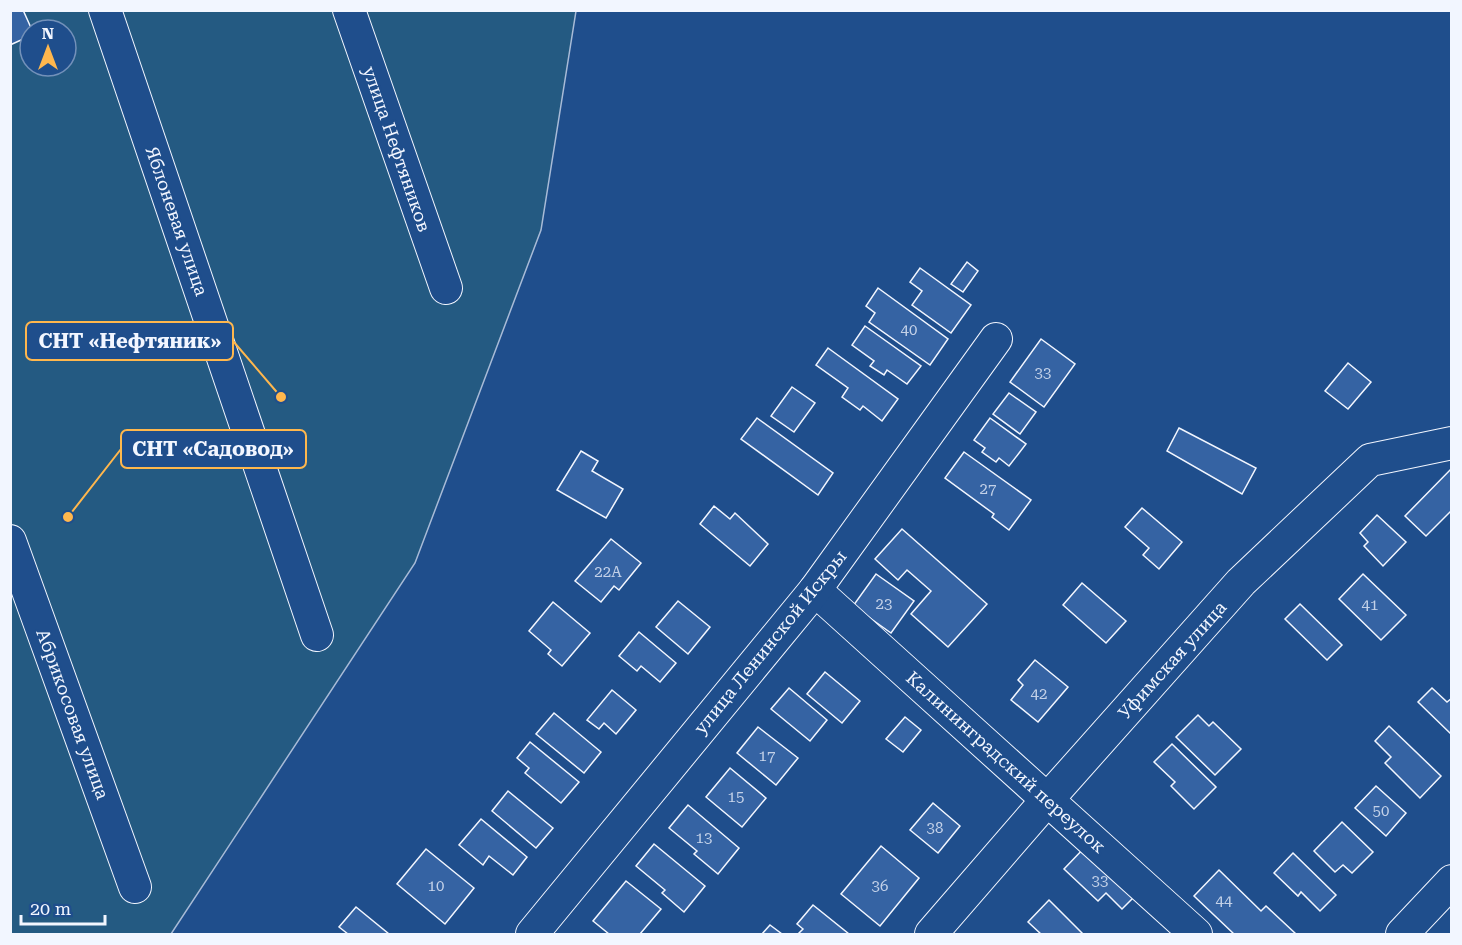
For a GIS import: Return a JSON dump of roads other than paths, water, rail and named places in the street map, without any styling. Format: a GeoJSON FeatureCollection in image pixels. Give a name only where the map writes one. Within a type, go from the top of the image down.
{"type":"FeatureCollection","features":[{"type":"Feature","properties":{"kind":"street","name":"Яблоневая улица"},"geometry":{"type":"LineString","coordinates":[[105,10],[317,635]]}},
{"type":"Feature","properties":{"kind":"street","name":"улица Нефтяников"},"geometry":{"type":"LineString","coordinates":[[349,10],[446,288]]}},
{"type":"Feature","properties":{"kind":"street","name":"улица Ленинской Искры"},"geometry":{"type":"LineString","coordinates":[[532,934],[815,590],[996,339]]}},
{"type":"Feature","properties":{"kind":"street","name":"Уфимская улица"},"geometry":{"type":"LineString","coordinates":[[932,934],[1047,800],[1241,582],[1370,460],[1452,443]]}},
{"type":"Feature","properties":{"kind":"street","name":"Абрикосовая улица"},"geometry":{"type":"LineString","coordinates":[[10,542],[135,887]]}},
{"type":"Feature","properties":{"kind":"street","name":"Калининградский переулок"},"geometry":{"type":"LineString","coordinates":[[815,590],[1196,934]]}},
{"type":"Feature","properties":{"kind":"street"},"geometry":{"type":"LineString","coordinates":[[1402,934],[1452,881]]}},
{"type":"Feature","properties":{"kind":"place","name":"СНТ «Нефтяник»"},"geometry":{"type":"Point","coordinates":[281,397]}},
{"type":"Feature","properties":{"kind":"place","name":"СНТ «Садовод»"},"geometry":{"type":"Point","coordinates":[68,517]}}]}
